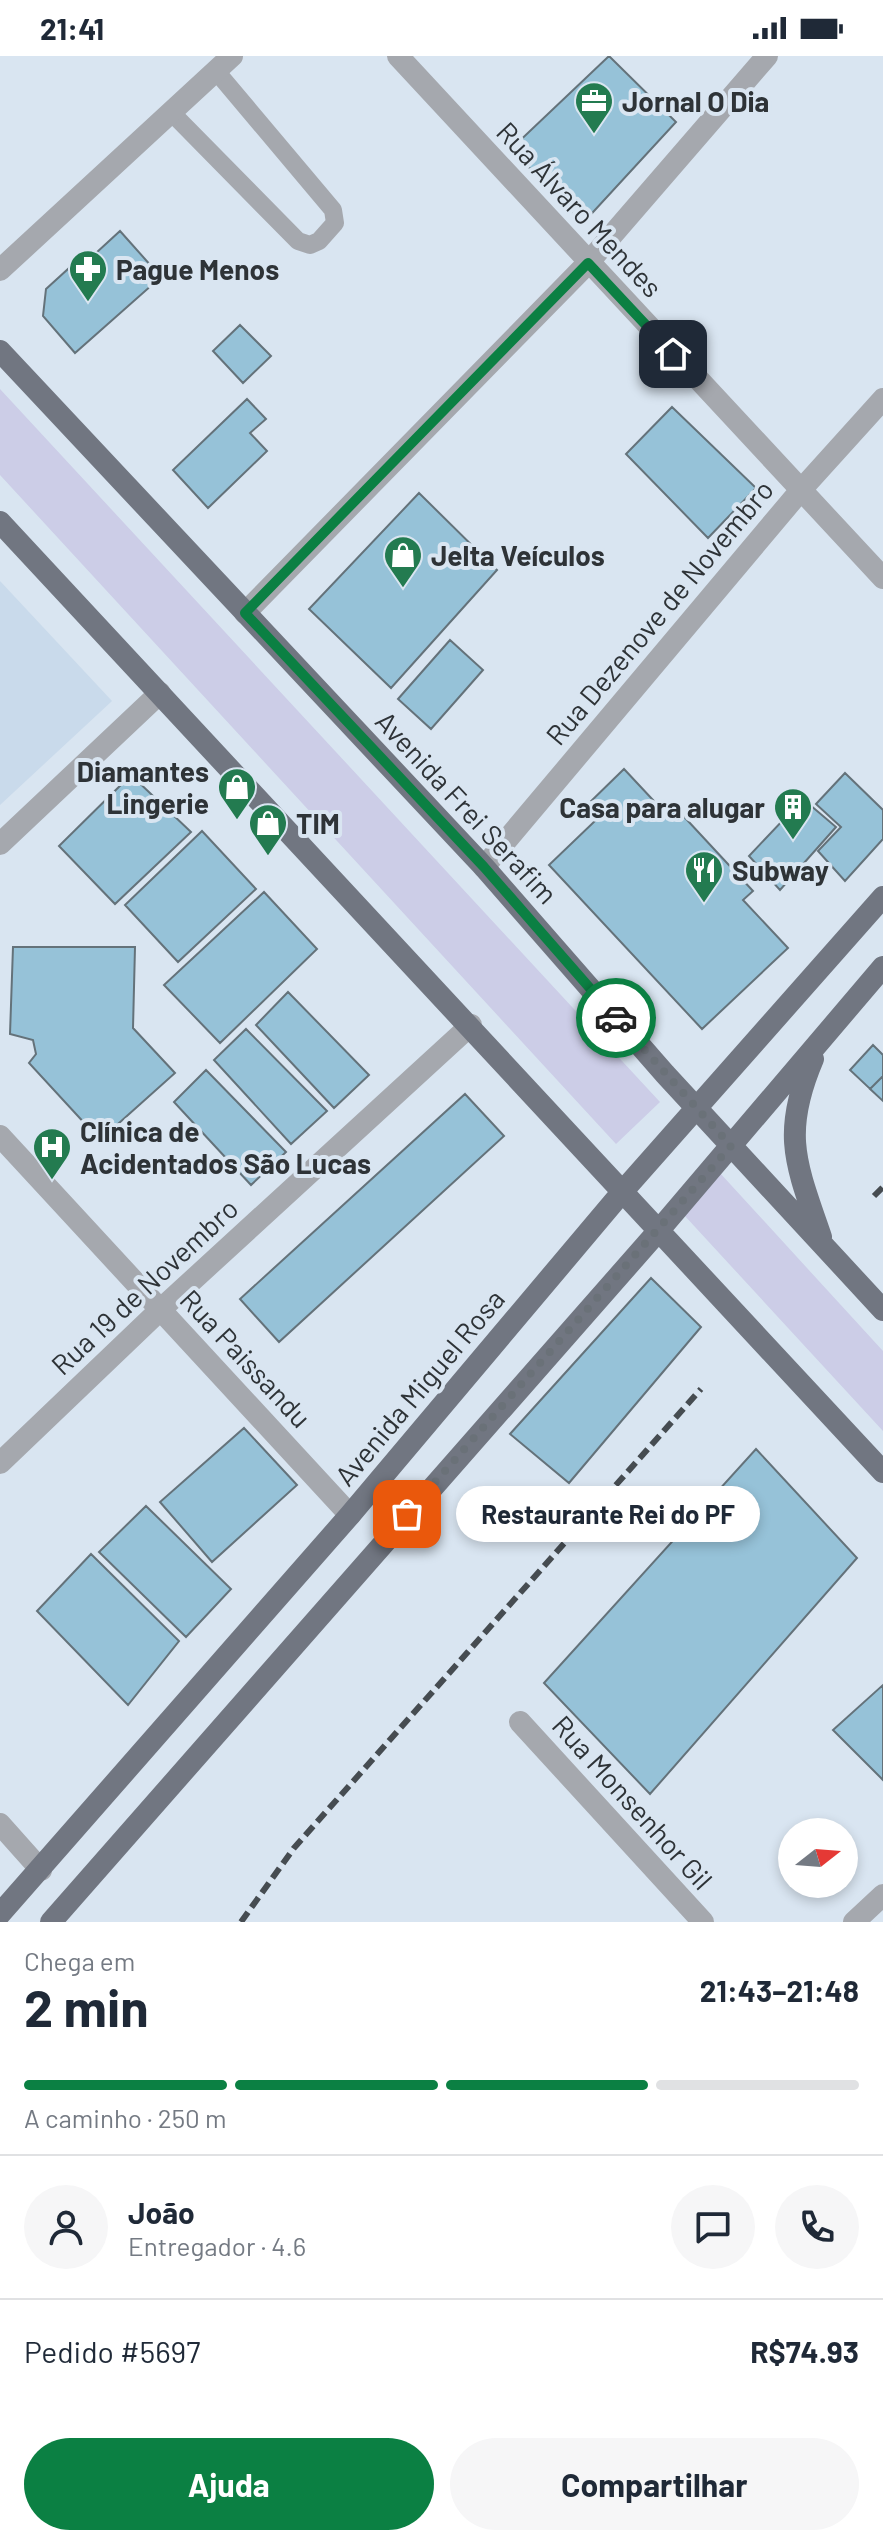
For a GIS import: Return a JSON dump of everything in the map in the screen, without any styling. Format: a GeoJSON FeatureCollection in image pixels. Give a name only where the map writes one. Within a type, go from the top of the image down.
{"type":"FeatureCollection","features":[{"type":"Feature","properties":{"kind":"main road","name":"Avenida Frei Serafim"},"geometry":{"type":"LineString","coordinates":[[0,351],[484,867],[696,1108],[883,1310]]}},
{"type":"Feature","properties":{"kind":"main road"},"geometry":{"type":"LineString","coordinates":[[0,522],[471,1025],[883,1472]]}},
{"type":"Feature","properties":{"kind":"main road","name":"Avenida Miguel Rosa"},"geometry":{"type":"LineString","coordinates":[[0,1914],[350,1515],[623,1191],[883,897]]}},
{"type":"Feature","properties":{"kind":"main road"},"geometry":{"type":"LineString","coordinates":[[51,1922],[660,1229],[883,967]]}},
{"type":"Feature","properties":{"kind":"main road"},"geometry":{"type":"LineString","coordinates":[[822,1038],[803,1082],[792,1133],[798,1172],[824,1245]]}},
{"type":"Feature","properties":{"kind":"street","name":"Rua Álvaro Mendes"},"geometry":{"type":"LineString","coordinates":[[398,56],[883,578]]}},
{"type":"Feature","properties":{"kind":"street"},"geometry":{"type":"LineString","coordinates":[[245,613],[588,263],[767,56]]}},
{"type":"Feature","properties":{"kind":"street"},"geometry":{"type":"LineString","coordinates":[[0,270],[224,64]]}},
{"type":"Feature","properties":{"kind":"street","name":"Rua Dezenove de Novembro"},"geometry":{"type":"LineString","coordinates":[[484,867],[800,491],[883,399]]}},
{"type":"Feature","properties":{"kind":"street"},"geometry":{"type":"LineString","coordinates":[[0,844],[160,693]]}},
{"type":"Feature","properties":{"kind":"street","name":"Rua 19 de Novembro"},"geometry":{"type":"LineString","coordinates":[[0,1463],[160,1310],[471,1025]]}},
{"type":"Feature","properties":{"kind":"street","name":"Rua Paissandu"},"geometry":{"type":"LineString","coordinates":[[0,1136],[350,1515]]}},
{"type":"Feature","properties":{"kind":"street","name":"Rua Monsenhor Gil"},"geometry":{"type":"LineString","coordinates":[[520,1722],[703,1922]]}},
{"type":"Feature","properties":{"kind":"street"},"geometry":{"type":"LineString","coordinates":[[0,1824],[41,1870]]}},
{"type":"Feature","properties":{"kind":"street"},"geometry":{"type":"LineString","coordinates":[[854,1922],[883,1895]]}},
{"type":"Feature","properties":{"kind":"lane"},"geometry":{"type":"LineString","coordinates":[[171,112],[298,241],[310,245],[319,241],[335,223],[333,210],[224,64]]}},
{"type":"Feature","properties":{"kind":"shaded area"},"geometry":{"type":"Polygon","coordinates":[[[0,389],[660,1102],[616,1144],[0,475],[0,389]]]}},
{"type":"Feature","properties":{"kind":"shaded area"},"geometry":{"type":"Polygon","coordinates":[[[0,581],[112,701],[0,805],[0,581]]]}},
{"type":"Feature","properties":{"kind":"shaded area"},"geometry":{"type":"Polygon","coordinates":[[[720,1173],[883,1351],[883,1431],[684,1215],[720,1173]]]}},
{"type":"Feature","properties":{"kind":"building","name":"Jornal O Dia"},"geometry":{"type":"Polygon","coordinates":[[[609,56],[676,122],[583,223],[511,149],[609,56]]]}},
{"type":"Feature","properties":{"kind":"building","name":"Pague Menos"},"geometry":{"type":"Polygon","coordinates":[[[120,231],[161,277],[75,353],[43,316],[46,289],[79,259],[84,264],[120,231]]]}},
{"type":"Feature","properties":{"kind":"building"},"geometry":{"type":"Polygon","coordinates":[[[240,325],[271,356],[243,383],[213,351],[240,325]]]}},
{"type":"Feature","properties":{"kind":"building"},"geometry":{"type":"Polygon","coordinates":[[[247,399],[266,419],[250,433],[267,451],[208,508],[173,470],[247,399]]]}},
{"type":"Feature","properties":{"kind":"building"},"geometry":{"type":"Polygon","coordinates":[[[672,407],[756,488],[708,538],[626,454],[672,407]]]}},
{"type":"Feature","properties":{"kind":"building","name":"Jelta Veículos"},"geometry":{"type":"Polygon","coordinates":[[[419,493],[497,570],[391,688],[309,609],[419,493]]]}},
{"type":"Feature","properties":{"kind":"building"},"geometry":{"type":"Polygon","coordinates":[[[450,640],[483,670],[431,729],[398,699],[450,640]]]}},
{"type":"Feature","properties":{"kind":"building"},"geometry":{"type":"Polygon","coordinates":[[[624,769],[667,815],[675,807],[753,891],[743,900],[788,948],[702,1029],[549,865],[596,820],[584,808],[624,769]]]}},
{"type":"Feature","properties":{"kind":"building"},"geometry":{"type":"Polygon","coordinates":[[[845,773],[883,810],[883,839],[845,881],[818,851],[841,827],[816,804],[845,773]]]}},
{"type":"Feature","properties":{"kind":"building"},"geometry":{"type":"Polygon","coordinates":[[[131,775],[191,832],[115,904],[59,846],[131,775]]]}},
{"type":"Feature","properties":{"kind":"building","name":"Casa para alugar"},"geometry":{"type":"Polygon","coordinates":[[[803,799],[836,827],[780,890],[749,856],[803,799]]]}},
{"type":"Feature","properties":{"kind":"building"},"geometry":{"type":"Polygon","coordinates":[[[202,831],[256,889],[178,962],[125,905],[202,831]]]}},
{"type":"Feature","properties":{"kind":"building"},"geometry":{"type":"Polygon","coordinates":[[[264,892],[317,949],[220,1043],[164,985],[264,892]]]}},
{"type":"Feature","properties":{"kind":"building"},"geometry":{"type":"Polygon","coordinates":[[[13,947],[135,947],[133,1028],[175,1073],[100,1140],[29,1063],[36,1054],[33,1040],[10,1034],[13,947]]]}},
{"type":"Feature","properties":{"kind":"building"},"geometry":{"type":"Polygon","coordinates":[[[288,992],[369,1075],[334,1108],[256,1025],[288,992]]]}},
{"type":"Feature","properties":{"kind":"building"},"geometry":{"type":"Polygon","coordinates":[[[246,1029],[327,1111],[291,1144],[214,1060],[246,1029]]]}},
{"type":"Feature","properties":{"kind":"building"},"geometry":{"type":"Polygon","coordinates":[[[873,1045],[883,1055],[883,1101],[850,1070],[873,1045]]]}},
{"type":"Feature","properties":{"kind":"building"},"geometry":{"type":"Polygon","coordinates":[[[206,1070],[286,1152],[251,1185],[174,1102],[206,1070]]]}},
{"type":"Feature","properties":{"kind":"building"},"geometry":{"type":"Polygon","coordinates":[[[883,1076],[883,1101],[870,1089],[883,1076]]]}},
{"type":"Feature","properties":{"kind":"building"},"geometry":{"type":"Polygon","coordinates":[[[465,1094],[504,1136],[279,1342],[240,1299],[465,1094]]]}},
{"type":"Feature","properties":{"kind":"building"},"geometry":{"type":"Polygon","coordinates":[[[651,1278],[701,1327],[569,1483],[510,1434],[651,1278]]]}},
{"type":"Feature","properties":{"kind":"building"},"geometry":{"type":"Polygon","coordinates":[[[244,1428],[297,1485],[212,1562],[160,1502],[244,1428]]]}},
{"type":"Feature","properties":{"kind":"building"},"geometry":{"type":"Polygon","coordinates":[[[756,1449],[857,1558],[650,1794],[544,1683],[756,1449]]]}},
{"type":"Feature","properties":{"kind":"building"},"geometry":{"type":"Polygon","coordinates":[[[146,1506],[231,1589],[186,1637],[99,1552],[146,1506]]]}},
{"type":"Feature","properties":{"kind":"building"},"geometry":{"type":"Polygon","coordinates":[[[91,1554],[179,1641],[128,1705],[37,1611],[91,1554]]]}},
{"type":"Feature","properties":{"kind":"building"},"geometry":{"type":"Polygon","coordinates":[[[883,1685],[883,1780],[833,1730],[883,1685]]]}},
{"type":"Feature","properties":{"kind":"railway"},"geometry":{"type":"LineString","coordinates":[[874,1196],[883,1187]]}},
{"type":"Feature","properties":{"kind":"railway"},"geometry":{"type":"LineString","coordinates":[[241,1922],[294,1848],[701,1389]]}},
{"type":"Feature","properties":{"kind":"way so far"},"geometry":{"type":"LineString","coordinates":[[407,1514],[731,1146],[616,1018]]}},
{"type":"Feature","properties":{"kind":"place","name":"Jornal O Dia"},"geometry":{"type":"Point","coordinates":[594,135]}},
{"type":"Feature","properties":{"kind":"place","name":"Pague Menos"},"geometry":{"type":"Point","coordinates":[88,303]}},
{"type":"Feature","properties":{"kind":"place","name":"Jelta Veículos"},"geometry":{"type":"Point","coordinates":[403,589]}},
{"type":"Feature","properties":{"kind":"place","name":"Diamantes Lingerie"},"geometry":{"type":"Point","coordinates":[237,821]}},
{"type":"Feature","properties":{"kind":"place","name":"Casa para alugar"},"geometry":{"type":"Point","coordinates":[793,841]}},
{"type":"Feature","properties":{"kind":"place","name":"TIM"},"geometry":{"type":"Point","coordinates":[268,857]}},
{"type":"Feature","properties":{"kind":"place","name":"Subway"},"geometry":{"type":"Point","coordinates":[704,904]}},
{"type":"Feature","properties":{"kind":"place","name":"Clínica de Acidentados São Lucas"},"geometry":{"type":"Point","coordinates":[52,1181]}},
{"type":"Feature","properties":{"kind":"place","name":"Restaurante Rei do PF"},"geometry":{"type":"Point","coordinates":[407,1514]}},
{"type":"Feature","properties":{"kind":"route"},"geometry":{"type":"LineString","coordinates":[[616,1018],[484,867],[245,613],[588,263],[673,354]]}}]}
